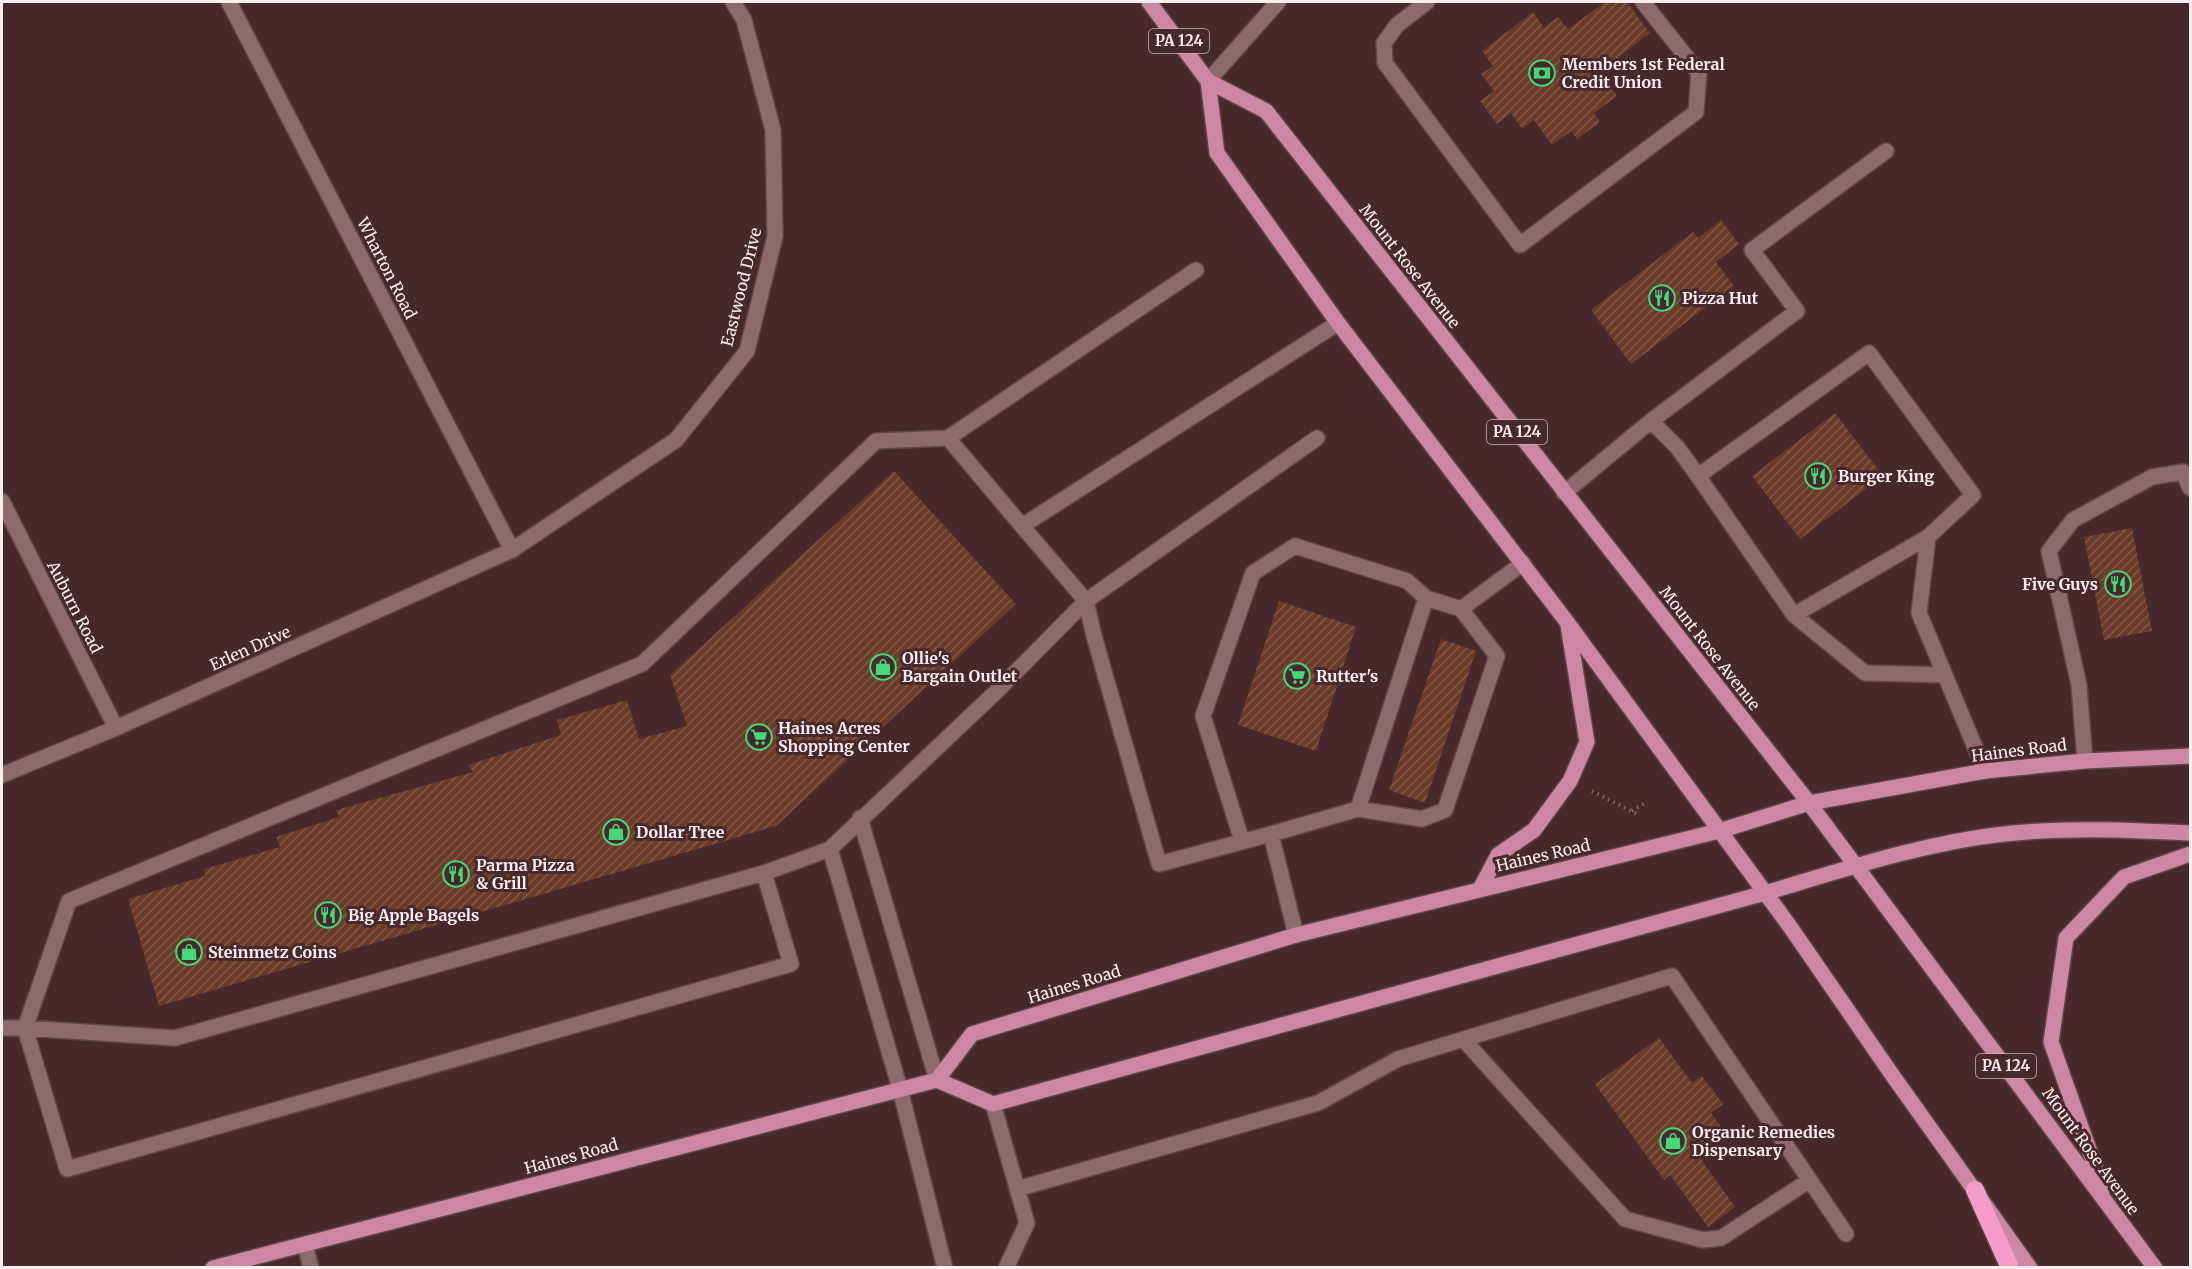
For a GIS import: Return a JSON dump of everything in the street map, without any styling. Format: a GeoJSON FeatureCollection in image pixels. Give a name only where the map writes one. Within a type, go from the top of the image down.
{"type":"FeatureCollection","features":[{"type":"Feature","properties":{"kind":"highway"},"geometry":{"type":"LineString","coordinates":[[1975,1190],[2010,1268]]}},
{"type":"Feature","properties":{"kind":"main road","name":"Mount Rose Avenue"},"geometry":{"type":"LineString","coordinates":[[1149,2],[1208,81],[1266,111],[1809,802],[2154,1268]]}},
{"type":"Feature","properties":{"kind":"main road","name":"Mount Rose Avenue"},"geometry":{"type":"LineString","coordinates":[[1208,81],[1217,153],[1338,323],[1568,622],[1765,893],[2030,1268]]}},
{"type":"Feature","properties":{"kind":"main road"},"geometry":{"type":"LineString","coordinates":[[1480,889],[1498,855],[1534,830],[1570,781],[1587,742],[1568,622]]}},
{"type":"Feature","properties":{"kind":"main road","name":"Haines Road"},"geometry":{"type":"LineString","coordinates":[[213,1268],[937,1080],[972,1034],[1296,935],[1719,831],[1809,802],[1985,771],[2085,761],[2190,756]]}},
{"type":"Feature","properties":{"kind":"main road"},"geometry":{"type":"LineString","coordinates":[[937,1080],[993,1104],[1857,866],[1951,843],[2004,834],[2108,829],[2190,833]]}},
{"type":"Feature","properties":{"kind":"main road"},"geometry":{"type":"LineString","coordinates":[[2108,1203],[2051,1042],[2066,938],[2124,877],[2190,854]]}},
{"type":"Feature","properties":{"kind":"street","name":"Wharton Road"},"geometry":{"type":"LineString","coordinates":[[229,2],[512,550]]}},
{"type":"Feature","properties":{"kind":"street","name":"Eastwood Drive"},"geometry":{"type":"LineString","coordinates":[[512,550],[676,440],[747,351],[776,236],[773,130],[744,20],[733,2]]}},
{"type":"Feature","properties":{"kind":"street"},"geometry":{"type":"LineString","coordinates":[[1208,81],[1278,2]]}},
{"type":"Feature","properties":{"kind":"street"},"geometry":{"type":"LineString","coordinates":[[1427,2],[1397,25],[1384,43],[1385,63],[1520,245],[1696,112],[1699,73],[1643,2]]}},
{"type":"Feature","properties":{"kind":"street"},"geometry":{"type":"LineString","coordinates":[[1564,493],[1651,421],[1797,310],[1752,250],[1886,151]]}},
{"type":"Feature","properties":{"kind":"street"},"geometry":{"type":"LineString","coordinates":[[764,873],[791,964],[67,1169],[25,1028],[69,901],[642,664],[876,441],[948,438],[1196,270]]}},
{"type":"Feature","properties":{"kind":"street"},"geometry":{"type":"LineString","coordinates":[[1022,526],[1338,323]]}},
{"type":"Feature","properties":{"kind":"street"},"geometry":{"type":"LineString","coordinates":[[1698,476],[1869,354],[1973,495],[1928,537],[1794,615]]}},
{"type":"Feature","properties":{"kind":"street"},"geometry":{"type":"LineString","coordinates":[[1651,421],[1677,447],[1794,615],[1865,673],[1945,675]]}},
{"type":"Feature","properties":{"kind":"street"},"geometry":{"type":"LineString","coordinates":[[948,438],[1086,601],[1158,864],[1359,809],[1422,819],[1445,810],[1497,656],[1461,609],[1426,598],[1407,581],[1295,546],[1254,573],[1203,716],[1242,841]]}},
{"type":"Feature","properties":{"kind":"street"},"geometry":{"type":"LineString","coordinates":[[2,1028],[175,1038],[764,873],[830,849],[860,818],[998,690],[1086,601],[1317,438]]}},
{"type":"Feature","properties":{"kind":"street"},"geometry":{"type":"LineString","coordinates":[[2085,761],[2079,685],[2049,551],[2073,520],[2152,477],[2183,472],[2190,488]]}},
{"type":"Feature","properties":{"kind":"street","name":"Auburn Road"},"geometry":{"type":"LineString","coordinates":[[2,501],[116,728]]}},
{"type":"Feature","properties":{"kind":"street"},"geometry":{"type":"LineString","coordinates":[[1928,537],[1919,613],[1985,771]]}},
{"type":"Feature","properties":{"kind":"street","name":"Erlen Drive"},"geometry":{"type":"LineString","coordinates":[[2,775],[116,728],[512,550]]}},
{"type":"Feature","properties":{"kind":"street"},"geometry":{"type":"LineString","coordinates":[[1461,609],[1523,563]]}},
{"type":"Feature","properties":{"kind":"street"},"geometry":{"type":"LineString","coordinates":[[1359,809],[1426,598]]}},
{"type":"Feature","properties":{"kind":"street"},"geometry":{"type":"LineString","coordinates":[[860,818],[937,1080]]}},
{"type":"Feature","properties":{"kind":"street"},"geometry":{"type":"LineString","coordinates":[[1271,834],[1296,935]]}},
{"type":"Feature","properties":{"kind":"street"},"geometry":{"type":"LineString","coordinates":[[830,849],[900,1089],[945,1268]]}},
{"type":"Feature","properties":{"kind":"street"},"geometry":{"type":"LineString","coordinates":[[1017,1189],[1318,1103],[1398,1059],[1672,976],[1846,1234]]}},
{"type":"Feature","properties":{"kind":"street"},"geometry":{"type":"LineString","coordinates":[[1464,1040],[1625,1219],[1702,1240],[1721,1238],[1810,1180]]}},
{"type":"Feature","properties":{"kind":"street"},"geometry":{"type":"LineString","coordinates":[[993,1104],[1027,1223],[1006,1268]]}},
{"type":"Feature","properties":{"kind":"street"},"geometry":{"type":"LineString","coordinates":[[305,1244],[311,1268]]}},
{"type":"Feature","properties":{"kind":"path"},"geometry":{"type":"LineString","coordinates":[[1590,790],[1639,815]]}},
{"type":"Feature","properties":{"kind":"path"},"geometry":{"type":"LineString","coordinates":[[1632,811],[1645,803]]}},
{"type":"Feature","properties":{"kind":"building","name":"Members 1st Federal Credit Union"},"geometry":{"type":"Polygon","coordinates":[[[1605,2],[1627,2],[1650,33],[1599,72],[1617,96],[1594,113],[1600,122],[1577,139],[1571,131],[1552,145],[1534,120],[1522,129],[1511,113],[1497,124],[1480,101],[1494,91],[1481,74],[1493,66],[1482,51],[1533,12],[1544,28],[1558,17],[1568,29],[1605,2]]]}},
{"type":"Feature","properties":{"kind":"building","name":"Pizza Hut"},"geometry":{"type":"Polygon","coordinates":[[[1721,220],[1739,244],[1716,262],[1734,286],[1631,364],[1591,310],[1693,232],[1698,238],[1721,220]]]}},
{"type":"Feature","properties":{"kind":"building","name":"Burger King"},"geometry":{"type":"Polygon","coordinates":[[[1835,413],[1883,476],[1800,539],[1752,476],[1835,413]]]}},
{"type":"Feature","properties":{"kind":"building","name":"Haines Acres Shopping Center"},"geometry":{"type":"Polygon","coordinates":[[[894,471],[1016,604],[776,826],[159,1006],[128,899],[205,876],[204,869],[280,847],[276,837],[339,817],[336,810],[473,772],[468,765],[561,735],[557,720],[627,700],[639,739],[687,726],[670,675],[894,471]]]}},
{"type":"Feature","properties":{"kind":"building","name":"Five Guys"},"geometry":{"type":"Polygon","coordinates":[[[2132,528],[2152,631],[2104,640],[2084,537],[2132,528]]]}},
{"type":"Feature","properties":{"kind":"building","name":"Rutter's"},"geometry":{"type":"Polygon","coordinates":[[[1279,601],[1356,627],[1316,751],[1238,725],[1279,601]]]}},
{"type":"Feature","properties":{"kind":"building"},"geometry":{"type":"Polygon","coordinates":[[[1441,639],[1476,651],[1425,803],[1389,790],[1441,639]]]}},
{"type":"Feature","properties":{"kind":"building","name":"Organic Remedies Dispensary"},"geometry":{"type":"Polygon","coordinates":[[[1659,1038],[1692,1083],[1702,1076],[1723,1104],[1711,1113],[1724,1131],[1695,1151],[1735,1207],[1708,1227],[1670,1175],[1664,1180],[1595,1084],[1659,1038]]]}},
{"type":"Feature","properties":{"kind":"place","name":"Members 1st Federal Credit Union"},"geometry":{"type":"Point","coordinates":[1542,73]}},
{"type":"Feature","properties":{"kind":"place","name":"Pizza Hut"},"geometry":{"type":"Point","coordinates":[1662,298]}},
{"type":"Feature","properties":{"kind":"place","name":"Burger King"},"geometry":{"type":"Point","coordinates":[1818,476]}},
{"type":"Feature","properties":{"kind":"place","name":"Five Guys"},"geometry":{"type":"Point","coordinates":[2118,584]}},
{"type":"Feature","properties":{"kind":"place","name":"Ollie's Bargain Outlet"},"geometry":{"type":"Point","coordinates":[883,667]}},
{"type":"Feature","properties":{"kind":"place","name":"Rutter's"},"geometry":{"type":"Point","coordinates":[1297,676]}},
{"type":"Feature","properties":{"kind":"place","name":"Haines Acres Shopping Center"},"geometry":{"type":"Point","coordinates":[759,737]}},
{"type":"Feature","properties":{"kind":"place","name":"Dollar Tree"},"geometry":{"type":"Point","coordinates":[616,832]}},
{"type":"Feature","properties":{"kind":"place","name":"Parma Pizza & Grill"},"geometry":{"type":"Point","coordinates":[456,874]}},
{"type":"Feature","properties":{"kind":"place","name":"Big Apple Bagels"},"geometry":{"type":"Point","coordinates":[328,915]}},
{"type":"Feature","properties":{"kind":"place","name":"Steinmetz Coins"},"geometry":{"type":"Point","coordinates":[189,952]}},
{"type":"Feature","properties":{"kind":"place","name":"Organic Remedies Dispensary"},"geometry":{"type":"Point","coordinates":[1673,1141]}}]}
